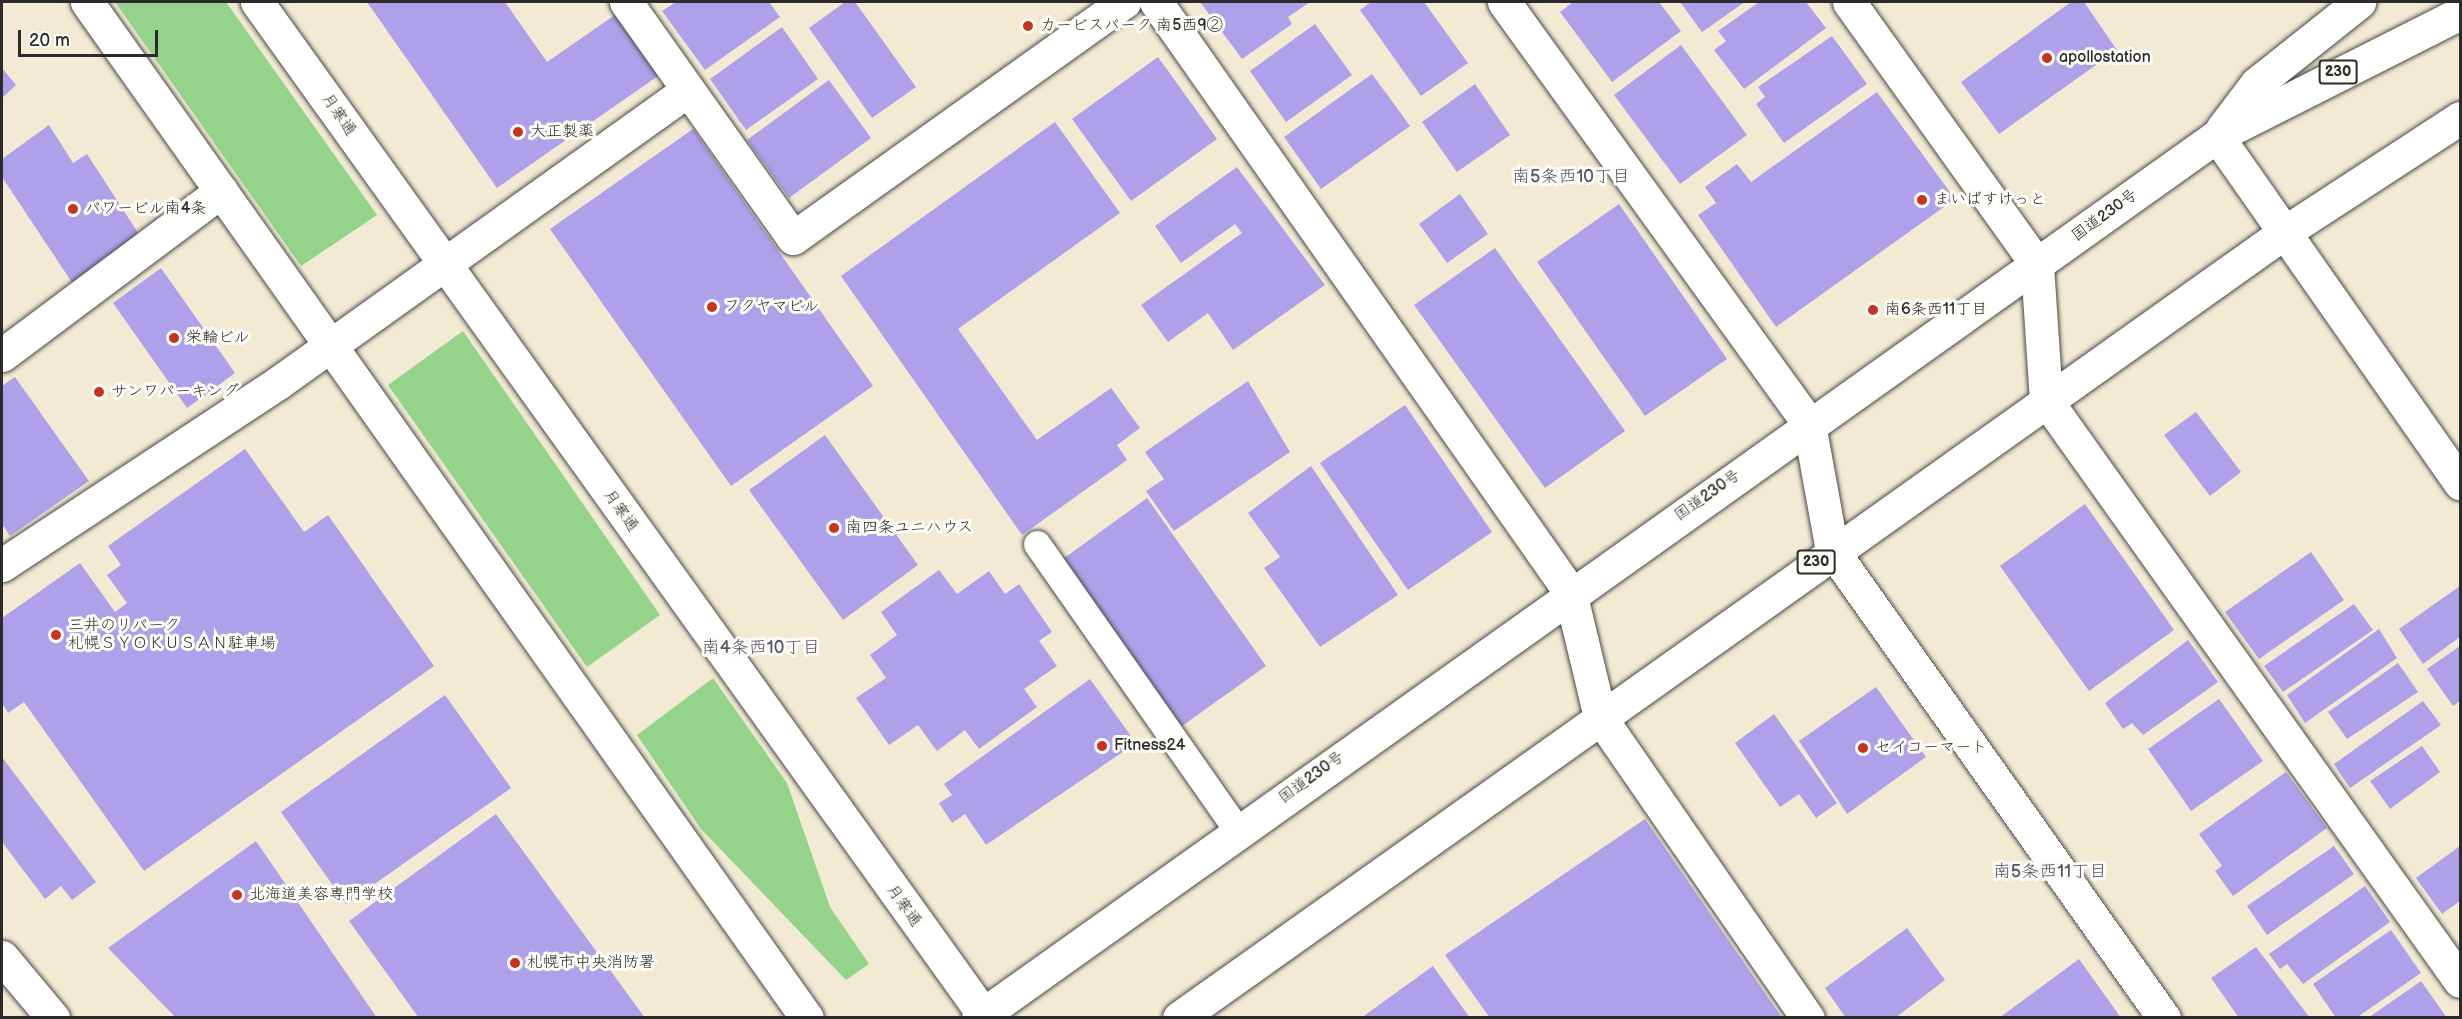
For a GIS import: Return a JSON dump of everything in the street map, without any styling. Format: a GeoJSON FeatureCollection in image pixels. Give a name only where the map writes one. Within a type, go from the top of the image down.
{"type":"FeatureCollection","features":[{"type":"Feature","properties":{"kind":"main road"},"geometry":{"type":"LineString","coordinates":[[87,2],[807,1017]]}},
{"type":"Feature","properties":{"kind":"main road","name":"月寒通"},"geometry":{"type":"LineString","coordinates":[[257,2],[983,1016]]}},
{"type":"Feature","properties":{"kind":"main road"},"geometry":{"type":"LineString","coordinates":[[626,2],[793,238],[1124,2]]}},
{"type":"Feature","properties":{"kind":"main road"},"geometry":{"type":"LineString","coordinates":[[1156,2],[1570,592],[1599,717],[1808,1017]]}},
{"type":"Feature","properties":{"kind":"main road"},"geometry":{"type":"LineString","coordinates":[[1504,2],[1809,424],[1832,550],[2164,1017]]}},
{"type":"Feature","properties":{"kind":"main road"},"geometry":{"type":"LineString","coordinates":[[1849,2],[2037,265],[2046,400],[2460,981]]}},
{"type":"Feature","properties":{"kind":"main road"},"geometry":{"type":"LineString","coordinates":[[2359,2],[2256,84],[2217,136],[2460,483]]}},
{"type":"Feature","properties":{"kind":"main road","name":"国道230号"},"geometry":{"type":"LineString","coordinates":[[983,1016],[1570,592],[2217,136],[2460,13]]}},
{"type":"Feature","properties":{"kind":"main road"},"geometry":{"type":"LineString","coordinates":[[2,565],[330,345],[688,90]]}},
{"type":"Feature","properties":{"kind":"main road","name":"230"},"geometry":{"type":"LineString","coordinates":[[1179,1017],[1832,550],[2285,231],[2460,118]]}},
{"type":"Feature","properties":{"kind":"main road"},"geometry":{"type":"LineString","coordinates":[[2,355],[221,191]]}},
{"type":"Feature","properties":{"kind":"main road"},"geometry":{"type":"LineString","coordinates":[[2,957],[53,1017]]}},
{"type":"Feature","properties":{"kind":"lane"},"geometry":{"type":"LineString","coordinates":[[1037,544],[1238,831]]}},
{"type":"Feature","properties":{"kind":"green space"},"geometry":{"type":"Polygon","coordinates":[[[115,2],[226,2],[377,215],[301,266],[115,2]]]}},
{"type":"Feature","properties":{"kind":"green space"},"geometry":{"type":"Polygon","coordinates":[[[463,331],[660,615],[587,667],[388,385],[463,331]]]}},
{"type":"Feature","properties":{"kind":"green space"},"geometry":{"type":"Polygon","coordinates":[[[713,678],[787,783],[830,907],[869,964],[846,980],[701,829],[637,735],[713,678]]]}},
{"type":"Feature","properties":{"kind":"building","name":"大正製薬"},"geometry":{"type":"Polygon","coordinates":[[[367,2],[505,2],[547,62],[615,15],[658,76],[497,188],[367,2]]]}},
{"type":"Feature","properties":{"kind":"building"},"geometry":{"type":"Polygon","coordinates":[[[676,2],[769,2],[780,17],[705,70],[662,11],[676,2]]]}},
{"type":"Feature","properties":{"kind":"building"},"geometry":{"type":"Polygon","coordinates":[[[845,2],[855,2],[916,87],[872,118],[809,28],[845,2]]]}},
{"type":"Feature","properties":{"kind":"building"},"geometry":{"type":"Polygon","coordinates":[[[1200,2],[1310,2],[1288,17],[1292,24],[1242,59],[1200,2]]]}},
{"type":"Feature","properties":{"kind":"building"},"geometry":{"type":"Polygon","coordinates":[[[1371,2],[1424,2],[1468,63],[1421,96],[1360,10],[1371,2]]]}},
{"type":"Feature","properties":{"kind":"building"},"geometry":{"type":"Polygon","coordinates":[[[1573,2],[1659,2],[1681,31],[1612,82],[1560,12],[1573,2]]]}},
{"type":"Feature","properties":{"kind":"building"},"geometry":{"type":"Polygon","coordinates":[[[1680,2],[1745,2],[1702,32],[1680,2]]]}},
{"type":"Feature","properties":{"kind":"building"},"geometry":{"type":"Polygon","coordinates":[[[1759,2],[1806,2],[1826,28],[1744,89],[1714,50],[1726,41],[1718,31],[1759,2]]]}},
{"type":"Feature","properties":{"kind":"building"},"geometry":{"type":"Polygon","coordinates":[[[2071,2],[2084,2],[2117,50],[1999,134],[1961,82],[2071,2]]]}},
{"type":"Feature","properties":{"kind":"building"},"geometry":{"type":"Polygon","coordinates":[[[1315,24],[1352,75],[1286,122],[1250,71],[1315,24]]]}},
{"type":"Feature","properties":{"kind":"building"},"geometry":{"type":"Polygon","coordinates":[[[782,27],[818,79],[746,130],[710,79],[782,27]]]}},
{"type":"Feature","properties":{"kind":"building"},"geometry":{"type":"Polygon","coordinates":[[[1832,36],[1867,84],[1784,143],[1756,104],[1765,97],[1758,87],[1832,36]]]}},
{"type":"Feature","properties":{"kind":"building"},"geometry":{"type":"Polygon","coordinates":[[[1681,45],[1747,135],[1680,184],[1614,95],[1681,45]]]}},
{"type":"Feature","properties":{"kind":"building"},"geometry":{"type":"Polygon","coordinates":[[[1158,57],[1217,139],[1131,201],[1072,119],[1158,57]]]}},
{"type":"Feature","properties":{"kind":"building"},"geometry":{"type":"Polygon","coordinates":[[[2,68],[16,85],[2,98],[2,68]]]}},
{"type":"Feature","properties":{"kind":"building"},"geometry":{"type":"Polygon","coordinates":[[[1372,74],[1410,126],[1321,189],[1284,137],[1372,74]]]}},
{"type":"Feature","properties":{"kind":"building"},"geometry":{"type":"Polygon","coordinates":[[[829,80],[871,138],[789,198],[747,140],[829,80]]]}},
{"type":"Feature","properties":{"kind":"building"},"geometry":{"type":"Polygon","coordinates":[[[1475,84],[1510,135],[1457,172],[1422,122],[1475,84]]]}},
{"type":"Feature","properties":{"kind":"building"},"geometry":{"type":"Polygon","coordinates":[[[1877,92],[1955,199],[1776,327],[1698,215],[1716,203],[1705,187],[1737,164],[1751,182],[1877,92]]]}},
{"type":"Feature","properties":{"kind":"building"},"geometry":{"type":"Polygon","coordinates":[[[1055,122],[1120,213],[958,329],[1037,440],[1111,388],[1140,428],[1117,445],[1127,460],[1022,535],[841,276],[1055,122]]]}},
{"type":"Feature","properties":{"kind":"building","name":"パワービル南4条"},"geometry":{"type":"Polygon","coordinates":[[[49,125],[73,163],[87,154],[144,242],[75,287],[2,177],[2,159],[49,125]]]}},
{"type":"Feature","properties":{"kind":"building","name":"フクヤマビル"},"geometry":{"type":"Polygon","coordinates":[[[693,129],[873,386],[731,486],[550,229],[693,129]]]}},
{"type":"Feature","properties":{"kind":"building"},"geometry":{"type":"Polygon","coordinates":[[[1237,167],[1325,285],[1233,350],[1208,313],[1168,342],[1141,305],[1242,233],[1235,224],[1181,263],[1155,226],[1237,167]]]}},
{"type":"Feature","properties":{"kind":"building"},"geometry":{"type":"Polygon","coordinates":[[[1460,194],[1488,234],[1447,263],[1419,224],[1460,194]]]}},
{"type":"Feature","properties":{"kind":"building"},"geometry":{"type":"Polygon","coordinates":[[[1619,204],[1727,359],[1645,416],[1537,262],[1619,204]]]}},
{"type":"Feature","properties":{"kind":"building"},"geometry":{"type":"Polygon","coordinates":[[[1495,248],[1625,431],[1545,488],[1414,305],[1495,248]]]}},
{"type":"Feature","properties":{"kind":"building","name":"栄輪ビル"},"geometry":{"type":"Polygon","coordinates":[[[161,268],[235,373],[187,408],[113,303],[161,268]]]}},
{"type":"Feature","properties":{"kind":"building"},"geometry":{"type":"Polygon","coordinates":[[[15,377],[89,481],[10,536],[2,524],[2,386],[15,377]]]}},
{"type":"Feature","properties":{"kind":"building"},"geometry":{"type":"Polygon","coordinates":[[[1248,381],[1290,452],[1174,531],[1146,491],[1164,479],[1145,452],[1248,381]]]}},
{"type":"Feature","properties":{"kind":"building"},"geometry":{"type":"Polygon","coordinates":[[[1405,405],[1492,532],[1408,590],[1320,463],[1405,405]]]}},
{"type":"Feature","properties":{"kind":"building"},"geometry":{"type":"Polygon","coordinates":[[[2196,412],[2241,472],[2210,496],[2164,435],[2196,412]]]}},
{"type":"Feature","properties":{"kind":"building","name":"南四条ユニハウス"},"geometry":{"type":"Polygon","coordinates":[[[825,435],[918,565],[843,620],[749,490],[825,435]]]}},
{"type":"Feature","properties":{"kind":"building"},"geometry":{"type":"Polygon","coordinates":[[[245,449],[304,532],[328,515],[434,666],[144,871],[24,702],[8,713],[2,703],[2,618],[80,563],[115,612],[127,603],[107,575],[121,565],[108,546],[245,449]]]}},
{"type":"Feature","properties":{"kind":"building"},"geometry":{"type":"Polygon","coordinates":[[[1311,466],[1398,595],[1320,647],[1264,568],[1280,557],[1248,513],[1311,466]]]}},
{"type":"Feature","properties":{"kind":"building"},"geometry":{"type":"Polygon","coordinates":[[[1147,498],[1266,666],[1182,726],[1063,559],[1147,498]]]}},
{"type":"Feature","properties":{"kind":"building"},"geometry":{"type":"Polygon","coordinates":[[[2085,504],[2174,630],[2089,691],[2000,566],[2085,504]]]}},
{"type":"Feature","properties":{"kind":"building"},"geometry":{"type":"Polygon","coordinates":[[[2311,552],[2344,600],[2259,659],[2225,612],[2311,552]]]}},
{"type":"Feature","properties":{"kind":"building"},"geometry":{"type":"Polygon","coordinates":[[[939,570],[957,594],[989,571],[1005,594],[1019,584],[1052,632],[1039,641],[1057,666],[1024,689],[1037,707],[979,749],[965,730],[937,751],[918,725],[889,745],[856,698],[886,678],[870,655],[897,635],[881,612],[939,570]]]}},
{"type":"Feature","properties":{"kind":"building"},"geometry":{"type":"Polygon","coordinates":[[[2460,586],[2460,637],[2423,664],[2399,629],[2460,586]]]}},
{"type":"Feature","properties":{"kind":"building"},"geometry":{"type":"Polygon","coordinates":[[[2354,604],[2373,630],[2283,692],[2264,666],[2354,604]]]}},
{"type":"Feature","properties":{"kind":"building"},"geometry":{"type":"Polygon","coordinates":[[[2379,629],[2397,658],[2305,723],[2287,695],[2379,629]]]}},
{"type":"Feature","properties":{"kind":"building"},"geometry":{"type":"Polygon","coordinates":[[[2188,640],[2218,682],[2143,735],[2132,723],[2123,729],[2105,703],[2188,640]]]}},
{"type":"Feature","properties":{"kind":"building"},"geometry":{"type":"Polygon","coordinates":[[[2460,646],[2460,701],[2453,706],[2427,669],[2460,646]]]}},
{"type":"Feature","properties":{"kind":"building"},"geometry":{"type":"Polygon","coordinates":[[[2398,663],[2418,692],[2347,739],[2328,712],[2398,663]]]}},
{"type":"Feature","properties":{"kind":"building"},"geometry":{"type":"Polygon","coordinates":[[[1090,679],[1136,743],[986,845],[965,814],[952,823],[939,803],[952,795],[944,784],[1090,679]]]}},
{"type":"Feature","properties":{"kind":"building"},"geometry":{"type":"Polygon","coordinates":[[[1876,687],[1926,757],[1847,814],[1799,741],[1876,687]]]}},
{"type":"Feature","properties":{"kind":"building"},"geometry":{"type":"Polygon","coordinates":[[[445,695],[511,788],[346,904],[281,812],[445,695]]]}},
{"type":"Feature","properties":{"kind":"building"},"geometry":{"type":"Polygon","coordinates":[[[2219,699],[2263,761],[2191,811],[2148,749],[2219,699]]]}},
{"type":"Feature","properties":{"kind":"building"},"geometry":{"type":"Polygon","coordinates":[[[2423,701],[2441,725],[2350,788],[2334,764],[2423,701]]]}},
{"type":"Feature","properties":{"kind":"building"},"geometry":{"type":"Polygon","coordinates":[[[1774,714],[1837,803],[1816,818],[1799,794],[1780,807],[1735,743],[1774,714]]]}},
{"type":"Feature","properties":{"kind":"building"},"geometry":{"type":"Polygon","coordinates":[[[2422,746],[2440,772],[2390,809],[2370,781],[2422,746]]]}},
{"type":"Feature","properties":{"kind":"building"},"geometry":{"type":"Polygon","coordinates":[[[2,757],[96,882],[72,900],[61,886],[45,899],[2,842],[2,757]]]}},
{"type":"Feature","properties":{"kind":"building"},"geometry":{"type":"Polygon","coordinates":[[[2286,772],[2327,828],[2233,896],[2215,871],[2222,866],[2199,834],[2286,772]]]}},
{"type":"Feature","properties":{"kind":"building"},"geometry":{"type":"Polygon","coordinates":[[[496,814],[645,1018],[419,1018],[349,921],[496,814]]]}},
{"type":"Feature","properties":{"kind":"building"},"geometry":{"type":"Polygon","coordinates":[[[1645,819],[1782,1018],[1490,1018],[1445,955],[1645,819]]]}},
{"type":"Feature","properties":{"kind":"building","name":"北海道美容専門学校"},"geometry":{"type":"Polygon","coordinates":[[[256,841],[377,1018],[176,1018],[108,948],[256,841]]]}},
{"type":"Feature","properties":{"kind":"building"},"geometry":{"type":"Polygon","coordinates":[[[2334,846],[2354,874],[2267,935],[2247,906],[2334,846]]]}},
{"type":"Feature","properties":{"kind":"building"},"geometry":{"type":"Polygon","coordinates":[[[2460,846],[2460,901],[2442,914],[2416,878],[2460,846]]]}},
{"type":"Feature","properties":{"kind":"building"},"geometry":{"type":"Polygon","coordinates":[[[2365,886],[2390,922],[2303,984],[2287,964],[2280,969],[2269,954],[2365,886]]]}},
{"type":"Feature","properties":{"kind":"building"},"geometry":{"type":"Polygon","coordinates":[[[1907,928],[1945,980],[1895,1018],[1846,1018],[1825,988],[1907,928]]]}},
{"type":"Feature","properties":{"kind":"building"},"geometry":{"type":"Polygon","coordinates":[[[2391,930],[2421,973],[2356,1018],[2336,1018],[2313,984],[2391,930]]]}},
{"type":"Feature","properties":{"kind":"building"},"geometry":{"type":"Polygon","coordinates":[[[2256,947],[2310,1018],[2239,1018],[2211,978],[2256,947]]]}},
{"type":"Feature","properties":{"kind":"building"},"geometry":{"type":"Polygon","coordinates":[[[2079,959],[2121,1018],[1999,1018],[2079,959]]]}},
{"type":"Feature","properties":{"kind":"building"},"geometry":{"type":"Polygon","coordinates":[[[1433,966],[1470,1018],[1361,1018],[1433,966]]]}},
{"type":"Feature","properties":{"kind":"building"},"geometry":{"type":"Polygon","coordinates":[[[2421,981],[2447,1018],[2368,1018],[2421,981]]]}},
{"type":"Feature","properties":{"kind":"place","name":"カービスパーク 南5西9②"},"geometry":{"type":"Point","coordinates":[1028,26]}},
{"type":"Feature","properties":{"kind":"place","name":"apollostation"},"geometry":{"type":"Point","coordinates":[2047,58]}},
{"type":"Feature","properties":{"kind":"place","name":"大正製薬"},"geometry":{"type":"Point","coordinates":[518,132]}},
{"type":"Feature","properties":{"kind":"place","name":"まいばすけっと"},"geometry":{"type":"Point","coordinates":[1922,200]}},
{"type":"Feature","properties":{"kind":"place","name":"パワービル南4条"},"geometry":{"type":"Point","coordinates":[73,209]}},
{"type":"Feature","properties":{"kind":"place","name":"フクヤマビル"},"geometry":{"type":"Point","coordinates":[712,307]}},
{"type":"Feature","properties":{"kind":"place","name":"南6条西11丁目"},"geometry":{"type":"Point","coordinates":[1873,310]}},
{"type":"Feature","properties":{"kind":"place","name":"栄輪ビル"},"geometry":{"type":"Point","coordinates":[174,338]}},
{"type":"Feature","properties":{"kind":"place","name":"サンワパーキング"},"geometry":{"type":"Point","coordinates":[99,392]}},
{"type":"Feature","properties":{"kind":"place","name":"南四条ユニハウス"},"geometry":{"type":"Point","coordinates":[834,528]}},
{"type":"Feature","properties":{"kind":"place","name":"三井のリパーク 札幌ＳＹＯＫＵＳＡＮ駐車場"},"geometry":{"type":"Point","coordinates":[56,635]}},
{"type":"Feature","properties":{"kind":"place","name":"Fitness24"},"geometry":{"type":"Point","coordinates":[1102,746]}},
{"type":"Feature","properties":{"kind":"place","name":"セイコーマート"},"geometry":{"type":"Point","coordinates":[1863,748]}},
{"type":"Feature","properties":{"kind":"place","name":"北海道美容専門学校"},"geometry":{"type":"Point","coordinates":[237,895]}},
{"type":"Feature","properties":{"kind":"place","name":"札幌市中央消防署"},"geometry":{"type":"Point","coordinates":[515,963]}},
{"type":"Feature","properties":{"kind":"district","name":"南5条西10丁目"},"geometry":{"type":"Point","coordinates":[1571,177]}},
{"type":"Feature","properties":{"kind":"district","name":"南4条西10丁目"},"geometry":{"type":"Point","coordinates":[761,648]}},
{"type":"Feature","properties":{"kind":"district","name":"南5条西11丁目"},"geometry":{"type":"Point","coordinates":[2050,872]}}]}
